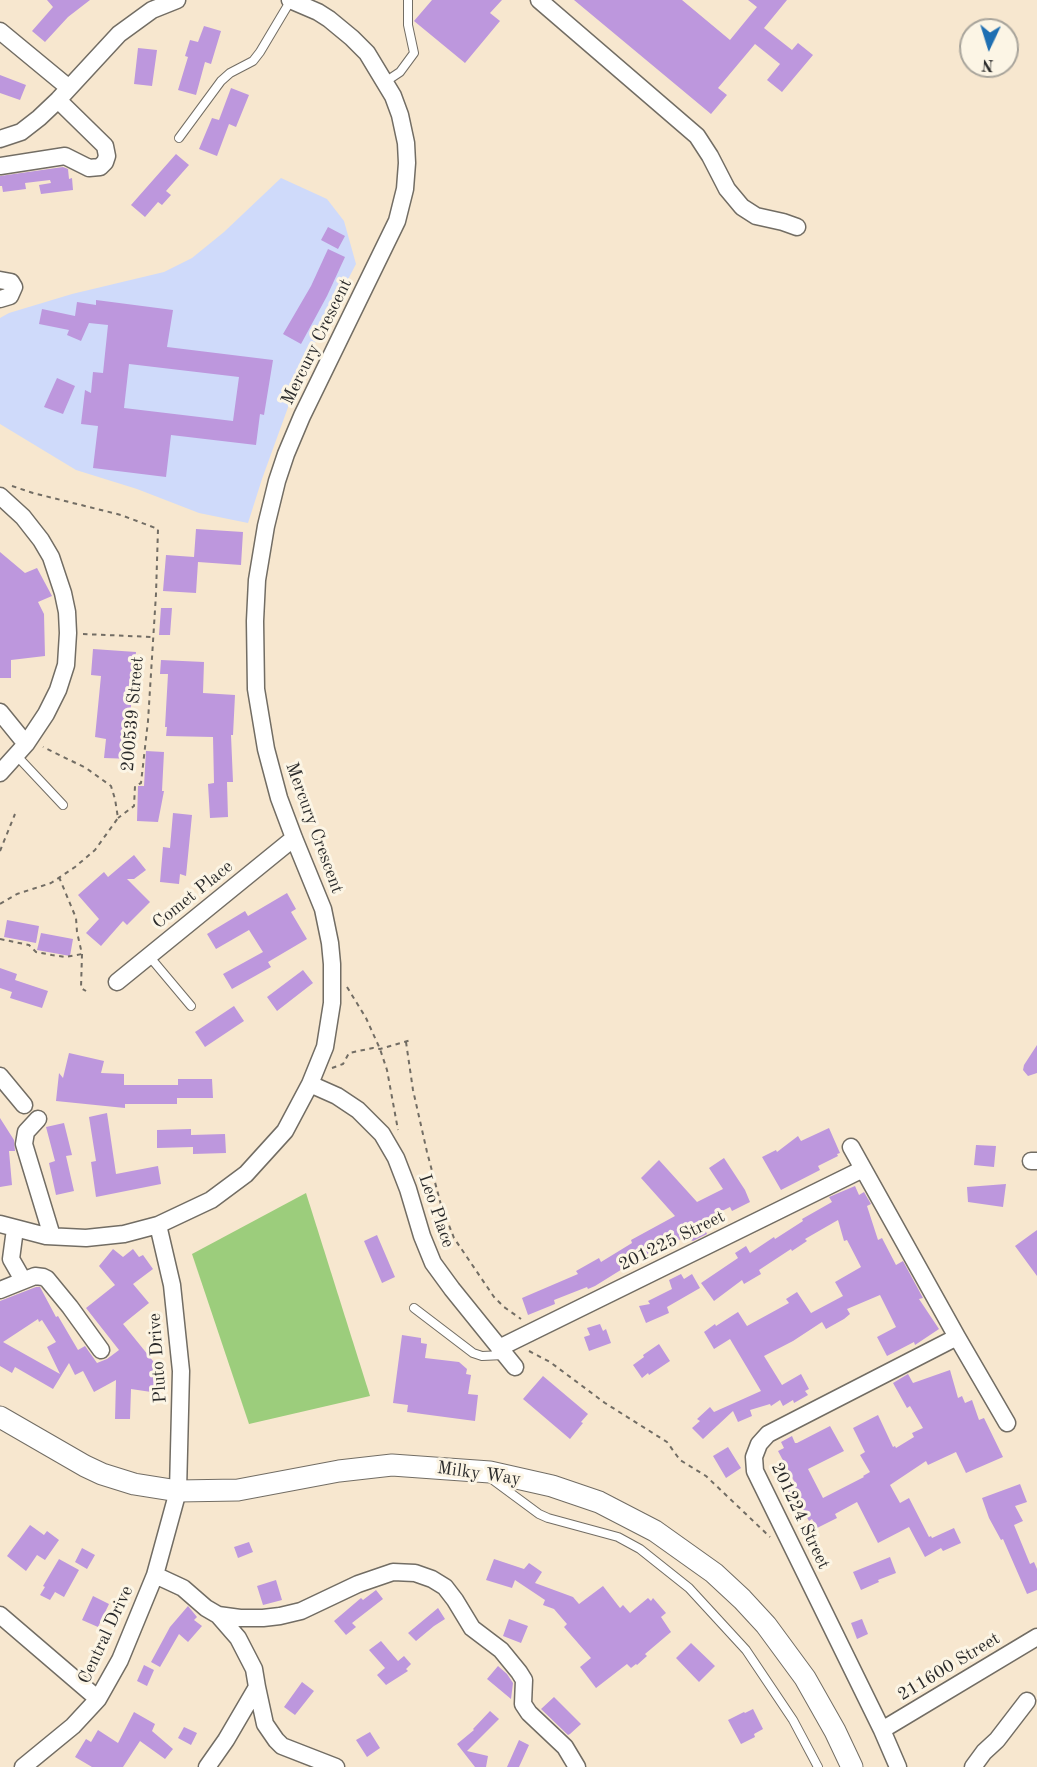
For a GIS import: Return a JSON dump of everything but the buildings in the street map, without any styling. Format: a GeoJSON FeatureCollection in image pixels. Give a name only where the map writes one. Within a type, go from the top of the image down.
{"type":"FeatureCollection","features":[{"type":"Feature","properties":{"kind":"street"},"geometry":{"type":"LineString","coordinates":[[0,139],[21,132],[64,94],[119,34],[152,10],[177,0]]}},
{"type":"Feature","properties":{"kind":"street","name":"Mercury Crescent"},"geometry":{"type":"LineString","coordinates":[[8,1226],[52,1236],[86,1238],[124,1234],[158,1225],[211,1200],[246,1174],[285,1131],[310,1084],[325,1047],[332,1003],[330,943],[323,909],[279,798],[266,749],[256,689],[257,580],[266,526],[286,454],[307,405],[397,221],[402,205],[406,172],[406,143],[393,96],[367,53],[352,38],[318,12],[291,0]]}},
{"type":"Feature","properties":{"kind":"street"},"geometry":{"type":"LineString","coordinates":[[539,0],[697,136],[711,156],[727,189],[742,207],[756,216],[797,227]]}},
{"type":"Feature","properties":{"kind":"street"},"geometry":{"type":"LineString","coordinates":[[0,31],[64,94],[105,146],[107,156],[100,167],[89,168],[65,156],[0,166]]}},
{"type":"Feature","properties":{"kind":"street"},"geometry":{"type":"LineString","coordinates":[[0,280],[11,282],[14,287],[10,296],[0,299]]}},
{"type":"Feature","properties":{"kind":"street"},"geometry":{"type":"LineString","coordinates":[[0,773],[24,746],[46,714],[58,690],[66,665],[68,633],[63,593],[51,557],[3,490]]}},
{"type":"Feature","properties":{"kind":"street"},"geometry":{"type":"LineString","coordinates":[[0,712],[24,746]]}},
{"type":"Feature","properties":{"kind":"street","name":"Comet Place"},"geometry":{"type":"LineString","coordinates":[[117,982],[294,838]]}},
{"type":"Feature","properties":{"kind":"street"},"geometry":{"type":"LineString","coordinates":[[0,1076],[24,1105]]}},
{"type":"Feature","properties":{"kind":"street","name":"Leo Place"},"geometry":{"type":"LineString","coordinates":[[310,1084],[336,1096],[358,1110],[382,1134],[396,1158],[433,1263],[452,1289],[507,1353]]}},
{"type":"Feature","properties":{"kind":"street"},"geometry":{"type":"LineString","coordinates":[[38,1119],[26,1132],[24,1144],[52,1236]]}},
{"type":"Feature","properties":{"kind":"street"},"geometry":{"type":"LineString","coordinates":[[851,1147],[1007,1423]]}},
{"type":"Feature","properties":{"kind":"street","name":"201225 Street"},"geometry":{"type":"LineString","coordinates":[[507,1353],[538,1329],[862,1169]]}},
{"type":"Feature","properties":{"kind":"street","name":"Pluto Drive"},"geometry":{"type":"LineString","coordinates":[[158,1225],[172,1285],[182,1371],[177,1491]]}},
{"type":"Feature","properties":{"kind":"street"},"geometry":{"type":"LineString","coordinates":[[8,1226],[11,1259],[23,1280]]}},
{"type":"Feature","properties":{"kind":"street"},"geometry":{"type":"LineString","coordinates":[[0,1290],[39,1275],[47,1279],[101,1350]]}},
{"type":"Feature","properties":{"kind":"street","name":"201224 Street"},"geometry":{"type":"LineString","coordinates":[[898,1767],[754,1471],[754,1458],[759,1444],[768,1434],[957,1337]]}},
{"type":"Feature","properties":{"kind":"street","name":"Milky Way"},"geometry":{"type":"LineString","coordinates":[[0,1417],[102,1474],[134,1484],[177,1491],[238,1490],[392,1465],[482,1472],[552,1486],[599,1502],[655,1531],[714,1573],[742,1599],[766,1625],[805,1678],[852,1767]]}},
{"type":"Feature","properties":{"kind":"street","name":"Central Drive"},"geometry":{"type":"LineString","coordinates":[[23,1767],[72,1726],[98,1698],[120,1660],[155,1575],[177,1491]]}},
{"type":"Feature","properties":{"kind":"street"},"geometry":{"type":"LineString","coordinates":[[218,1616],[263,1618],[300,1611],[358,1584],[393,1572],[415,1572],[432,1578],[445,1587],[472,1628],[501,1650],[519,1672],[524,1680],[523,1704],[529,1713],[564,1747],[577,1767]]}},
{"type":"Feature","properties":{"kind":"street"},"geometry":{"type":"LineString","coordinates":[[155,1575],[183,1588],[226,1623],[244,1648],[254,1669],[265,1724],[276,1740],[282,1746],[336,1767]]}},
{"type":"Feature","properties":{"kind":"street"},"geometry":{"type":"LineString","coordinates":[[0,1615],[98,1698]]}},
{"type":"Feature","properties":{"kind":"street","name":"211600 Street"},"geometry":{"type":"LineString","coordinates":[[882,1730],[1037,1637]]}},
{"type":"Feature","properties":{"kind":"street"},"geometry":{"type":"LineString","coordinates":[[207,1767],[226,1740],[257,1687]]}},
{"type":"Feature","properties":{"kind":"street"},"geometry":{"type":"LineString","coordinates":[[973,1767],[1027,1701]]}},
{"type":"Feature","properties":{"kind":"lane"},"geometry":{"type":"LineString","coordinates":[[179,138],[221,81],[230,73],[253,61],[291,0]]}},
{"type":"Feature","properties":{"kind":"lane"},"geometry":{"type":"LineString","coordinates":[[385,82],[400,72],[414,53],[408,25],[408,0]]}},
{"type":"Feature","properties":{"kind":"lane"},"geometry":{"type":"LineString","coordinates":[[24,746],[63,805]]}},
{"type":"Feature","properties":{"kind":"lane"},"geometry":{"type":"LineString","coordinates":[[149,956],[191,1006]]}},
{"type":"Feature","properties":{"kind":"lane"},"geometry":{"type":"LineString","coordinates":[[414,1308],[473,1353],[482,1356],[507,1353]]}},
{"type":"Feature","properties":{"kind":"lane"},"geometry":{"type":"LineString","coordinates":[[482,1472],[539,1514],[618,1537],[640,1549],[689,1588],[746,1650],[793,1720],[818,1767]]}},
{"type":"Feature","properties":{"kind":"path","name":"200539 Street"},"geometry":{"type":"LineString","coordinates":[[3,490],[33,493],[121,515],[158,529],[148,721],[141,783],[135,786],[134,806],[118,818]]}},
{"type":"Feature","properties":{"kind":"path","name":"200539 Street"},"geometry":{"type":"LineString","coordinates":[[68,633],[153,637]]}},
{"type":"Feature","properties":{"kind":"path"},"geometry":{"type":"LineString","coordinates":[[0,904],[17,894],[40,887],[60,877],[95,850],[118,818],[111,786],[86,768],[24,746]]}},
{"type":"Feature","properties":{"kind":"path"},"geometry":{"type":"LineString","coordinates":[[0,851],[15,814]]}},
{"type":"Feature","properties":{"kind":"path"},"geometry":{"type":"LineString","coordinates":[[60,877],[76,918],[82,954],[81,988],[86,991]]}},
{"type":"Feature","properties":{"kind":"path"},"geometry":{"type":"LineString","coordinates":[[0,939],[29,945],[36,952],[52,955],[64,957],[82,954]]}},
{"type":"Feature","properties":{"kind":"path"},"geometry":{"type":"LineString","coordinates":[[332,973],[352,993],[380,1049],[391,1088],[399,1137]]}},
{"type":"Feature","properties":{"kind":"path"},"geometry":{"type":"LineString","coordinates":[[332,1068],[342,1064],[349,1053],[373,1048],[380,1049],[411,1041]]}},
{"type":"Feature","properties":{"kind":"path"},"geometry":{"type":"LineString","coordinates":[[406,1042],[413,1090],[427,1152],[441,1205],[454,1238],[498,1302],[538,1329]]}},
{"type":"Feature","properties":{"kind":"path"},"geometry":{"type":"LineString","coordinates":[[507,1353],[550,1362],[605,1403],[667,1443],[680,1460],[706,1476],[768,1536],[794,1551]]}},
{"type":"Feature","properties":{"kind":"shaded area"},"geometry":{"type":"Polygon","coordinates":[[[281,178],[327,199],[344,221],[356,264],[303,366],[248,523],[199,513],[137,489],[76,470],[0,424],[0,318],[9,313],[72,294],[164,272],[192,258],[224,232],[281,178]]]}},
{"type":"Feature","properties":{"kind":"green space"},"geometry":{"type":"Polygon","coordinates":[[[306,1193],[370,1396],[249,1424],[192,1254],[306,1193]]]}}]}
